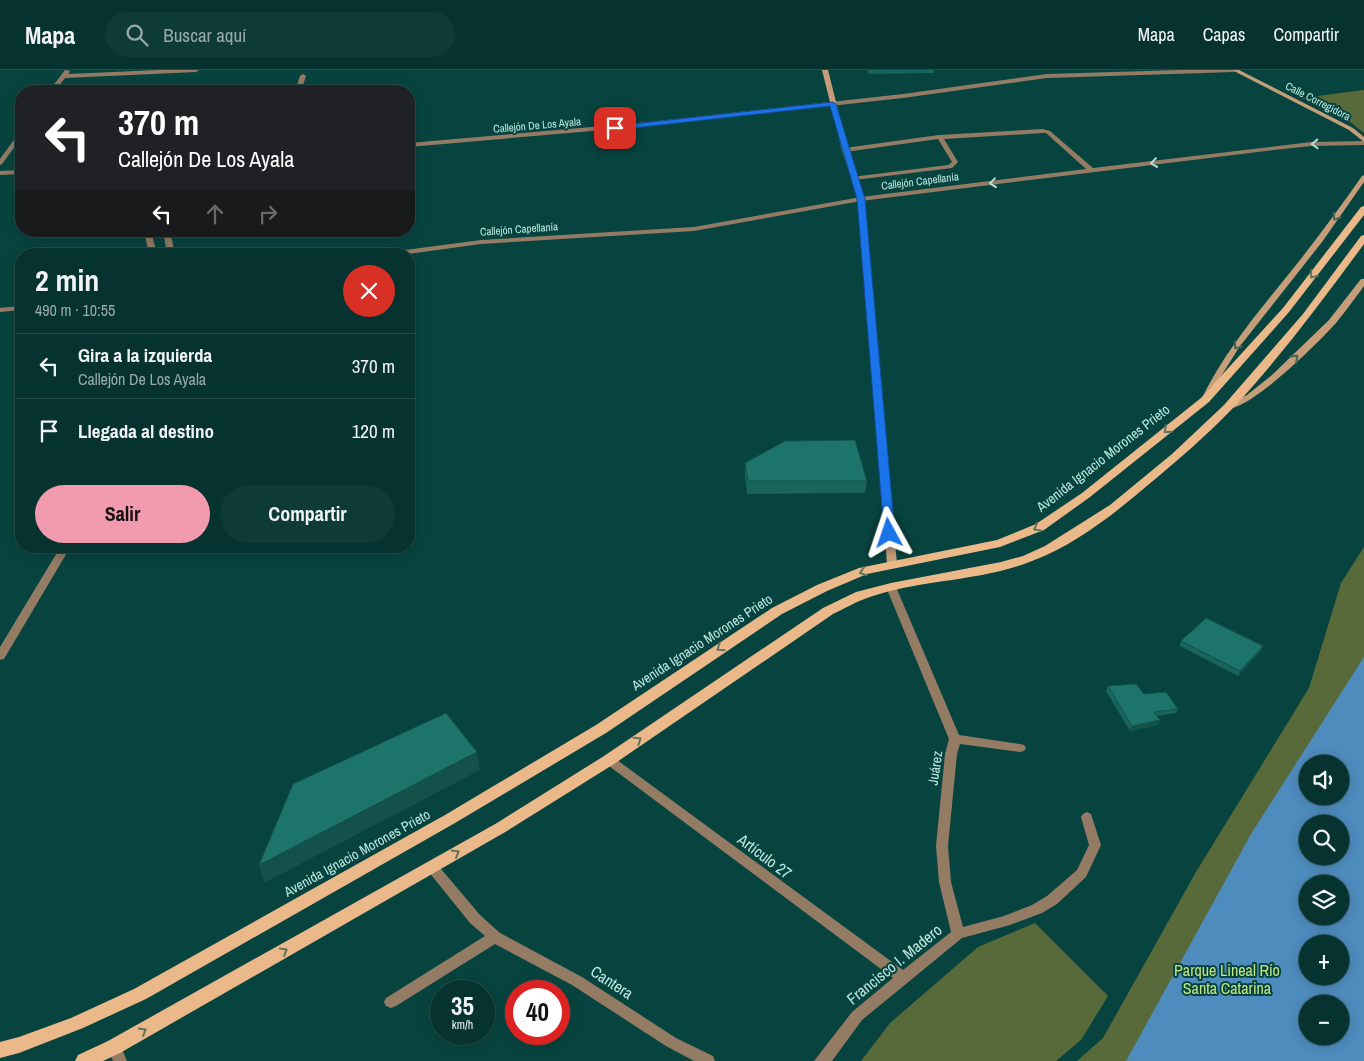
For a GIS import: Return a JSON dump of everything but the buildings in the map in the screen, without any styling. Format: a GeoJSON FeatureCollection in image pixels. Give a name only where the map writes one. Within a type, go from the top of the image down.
{"type":"FeatureCollection","features":[{"type":"Feature","properties":{"kind":"main road","name":"Avenida Ignacio Morones Prieto"},"geometry":{"type":"LineString","coordinates":[[0,1050],[19,1045],[77,1023],[140,994],[450,819],[601,729],[777,611],[863,571],[1000,543],[1040,527],[1086,495],[1205,400],[1286,310],[1364,209]]}},
{"type":"Feature","properties":{"kind":"main road"},"geometry":{"type":"LineString","coordinates":[[84,1061],[114,1047],[502,827],[609,760],[828,611],[861,596],[891,587],[1002,566],[1027,559],[1049,549],[1114,508],[1176,456],[1228,407],[1306,316],[1364,238]]}},
{"type":"Feature","properties":{"kind":"street"},"geometry":{"type":"LineString","coordinates":[[56,85],[67,70]]}},
{"type":"Feature","properties":{"kind":"street"},"geometry":{"type":"LineString","coordinates":[[62,76],[196,70]]}},
{"type":"Feature","properties":{"kind":"street"},"geometry":{"type":"LineString","coordinates":[[825,70],[845,150],[861,199],[892,564]]}},
{"type":"Feature","properties":{"kind":"street","name":"Callejón De Los Ayala"},"geometry":{"type":"LineString","coordinates":[[415,145],[566,132],[833,104],[1047,76],[1234,70]]}},
{"type":"Feature","properties":{"kind":"street","name":"Calle Corregidora"},"geometry":{"type":"LineString","coordinates":[[1234,70],[1351,129],[1364,141]]}},
{"type":"Feature","properties":{"kind":"street"},"geometry":{"type":"LineString","coordinates":[[300,85],[303,76]]}},
{"type":"Feature","properties":{"kind":"street"},"geometry":{"type":"LineString","coordinates":[[845,150],[939,138],[1048,132],[1092,171]]}},
{"type":"Feature","properties":{"kind":"street"},"geometry":{"type":"LineString","coordinates":[[854,178],[950,167],[955,162],[943,141],[939,138]]}},
{"type":"Feature","properties":{"kind":"street","name":"Callejón Capellanía"},"geometry":{"type":"LineString","coordinates":[[415,251],[481,242],[686,230],[861,199],[1274,148],[1364,141]]}},
{"type":"Feature","properties":{"kind":"street"},"geometry":{"type":"LineString","coordinates":[[0,163],[15,142]]}},
{"type":"Feature","properties":{"kind":"street"},"geometry":{"type":"LineString","coordinates":[[0,173],[15,172]]}},
{"type":"Feature","properties":{"kind":"street"},"geometry":{"type":"LineString","coordinates":[[1205,400],[1218,372],[1257,318],[1325,233],[1364,177]]}},
{"type":"Feature","properties":{"kind":"street"},"geometry":{"type":"LineString","coordinates":[[1354,192],[1364,189]]}},
{"type":"Feature","properties":{"kind":"street"},"geometry":{"type":"LineString","coordinates":[[1228,407],[1250,397],[1275,377],[1332,322],[1364,281]]}},
{"type":"Feature","properties":{"kind":"street"},"geometry":{"type":"LineString","coordinates":[[0,310],[15,309]]}},
{"type":"Feature","properties":{"kind":"street"},"geometry":{"type":"LineString","coordinates":[[0,656],[62,553]]}},
{"type":"Feature","properties":{"kind":"street","name":"Juárez"},"geometry":{"type":"LineString","coordinates":[[891,587],[955,739],[951,754],[942,846],[945,882],[958,934]]}},
{"type":"Feature","properties":{"kind":"street"},"geometry":{"type":"LineString","coordinates":[[955,739],[1020,748]]}},
{"type":"Feature","properties":{"kind":"street","name":"Artículo 27"},"geometry":{"type":"LineString","coordinates":[[609,760],[903,978]]}},
{"type":"Feature","properties":{"kind":"street","name":"Francisco I. Madero"},"geometry":{"type":"LineString","coordinates":[[821,1061],[827,1057],[857,1016],[958,934],[1005,921],[1037,909],[1052,900],[1067,887],[1082,873],[1095,845],[1088,817]]}},
{"type":"Feature","properties":{"kind":"street","name":"Cantera"},"geometry":{"type":"LineString","coordinates":[[432,867],[475,919],[495,937],[577,981],[671,1042],[708,1061]]}},
{"type":"Feature","properties":{"kind":"street"},"geometry":{"type":"LineString","coordinates":[[392,1002],[495,937]]}},
{"type":"Feature","properties":{"kind":"street"},"geometry":{"type":"LineString","coordinates":[[114,1047],[120,1061]]}},
{"type":"Feature","properties":{"kind":"green space"},"geometry":{"type":"Polygon","coordinates":[[[1364,90],[1364,133],[1350,122],[1302,98],[1364,90]]]}},
{"type":"Feature","properties":{"kind":"green space","name":"Parque Lineal Río Santa Catarina"},"geometry":{"type":"Polygon","coordinates":[[[1364,547],[1364,1061],[1077,1061],[1103,1038],[1196,872],[1309,688],[1341,583],[1364,547]]]}},
{"type":"Feature","properties":{"kind":"green space"},"geometry":{"type":"Polygon","coordinates":[[[1035,923],[1108,996],[1081,1040],[1056,1061],[861,1061],[890,1023],[978,947],[1035,923]]]}},
{"type":"Feature","properties":{"kind":"water","name":"Parque Lineal Río Santa Catarina"},"geometry":{"type":"Polygon","coordinates":[[[1364,657],[1364,1061],[1126,1061],[1251,834],[1299,759],[1299,805],[1349,805],[1349,755],[1301,755],[1364,657]]]}},
{"type":"Feature","properties":{"kind":"route"},"geometry":{"type":"LineString","coordinates":[[615,128],[833,104],[861,199],[889,533]]}}]}
